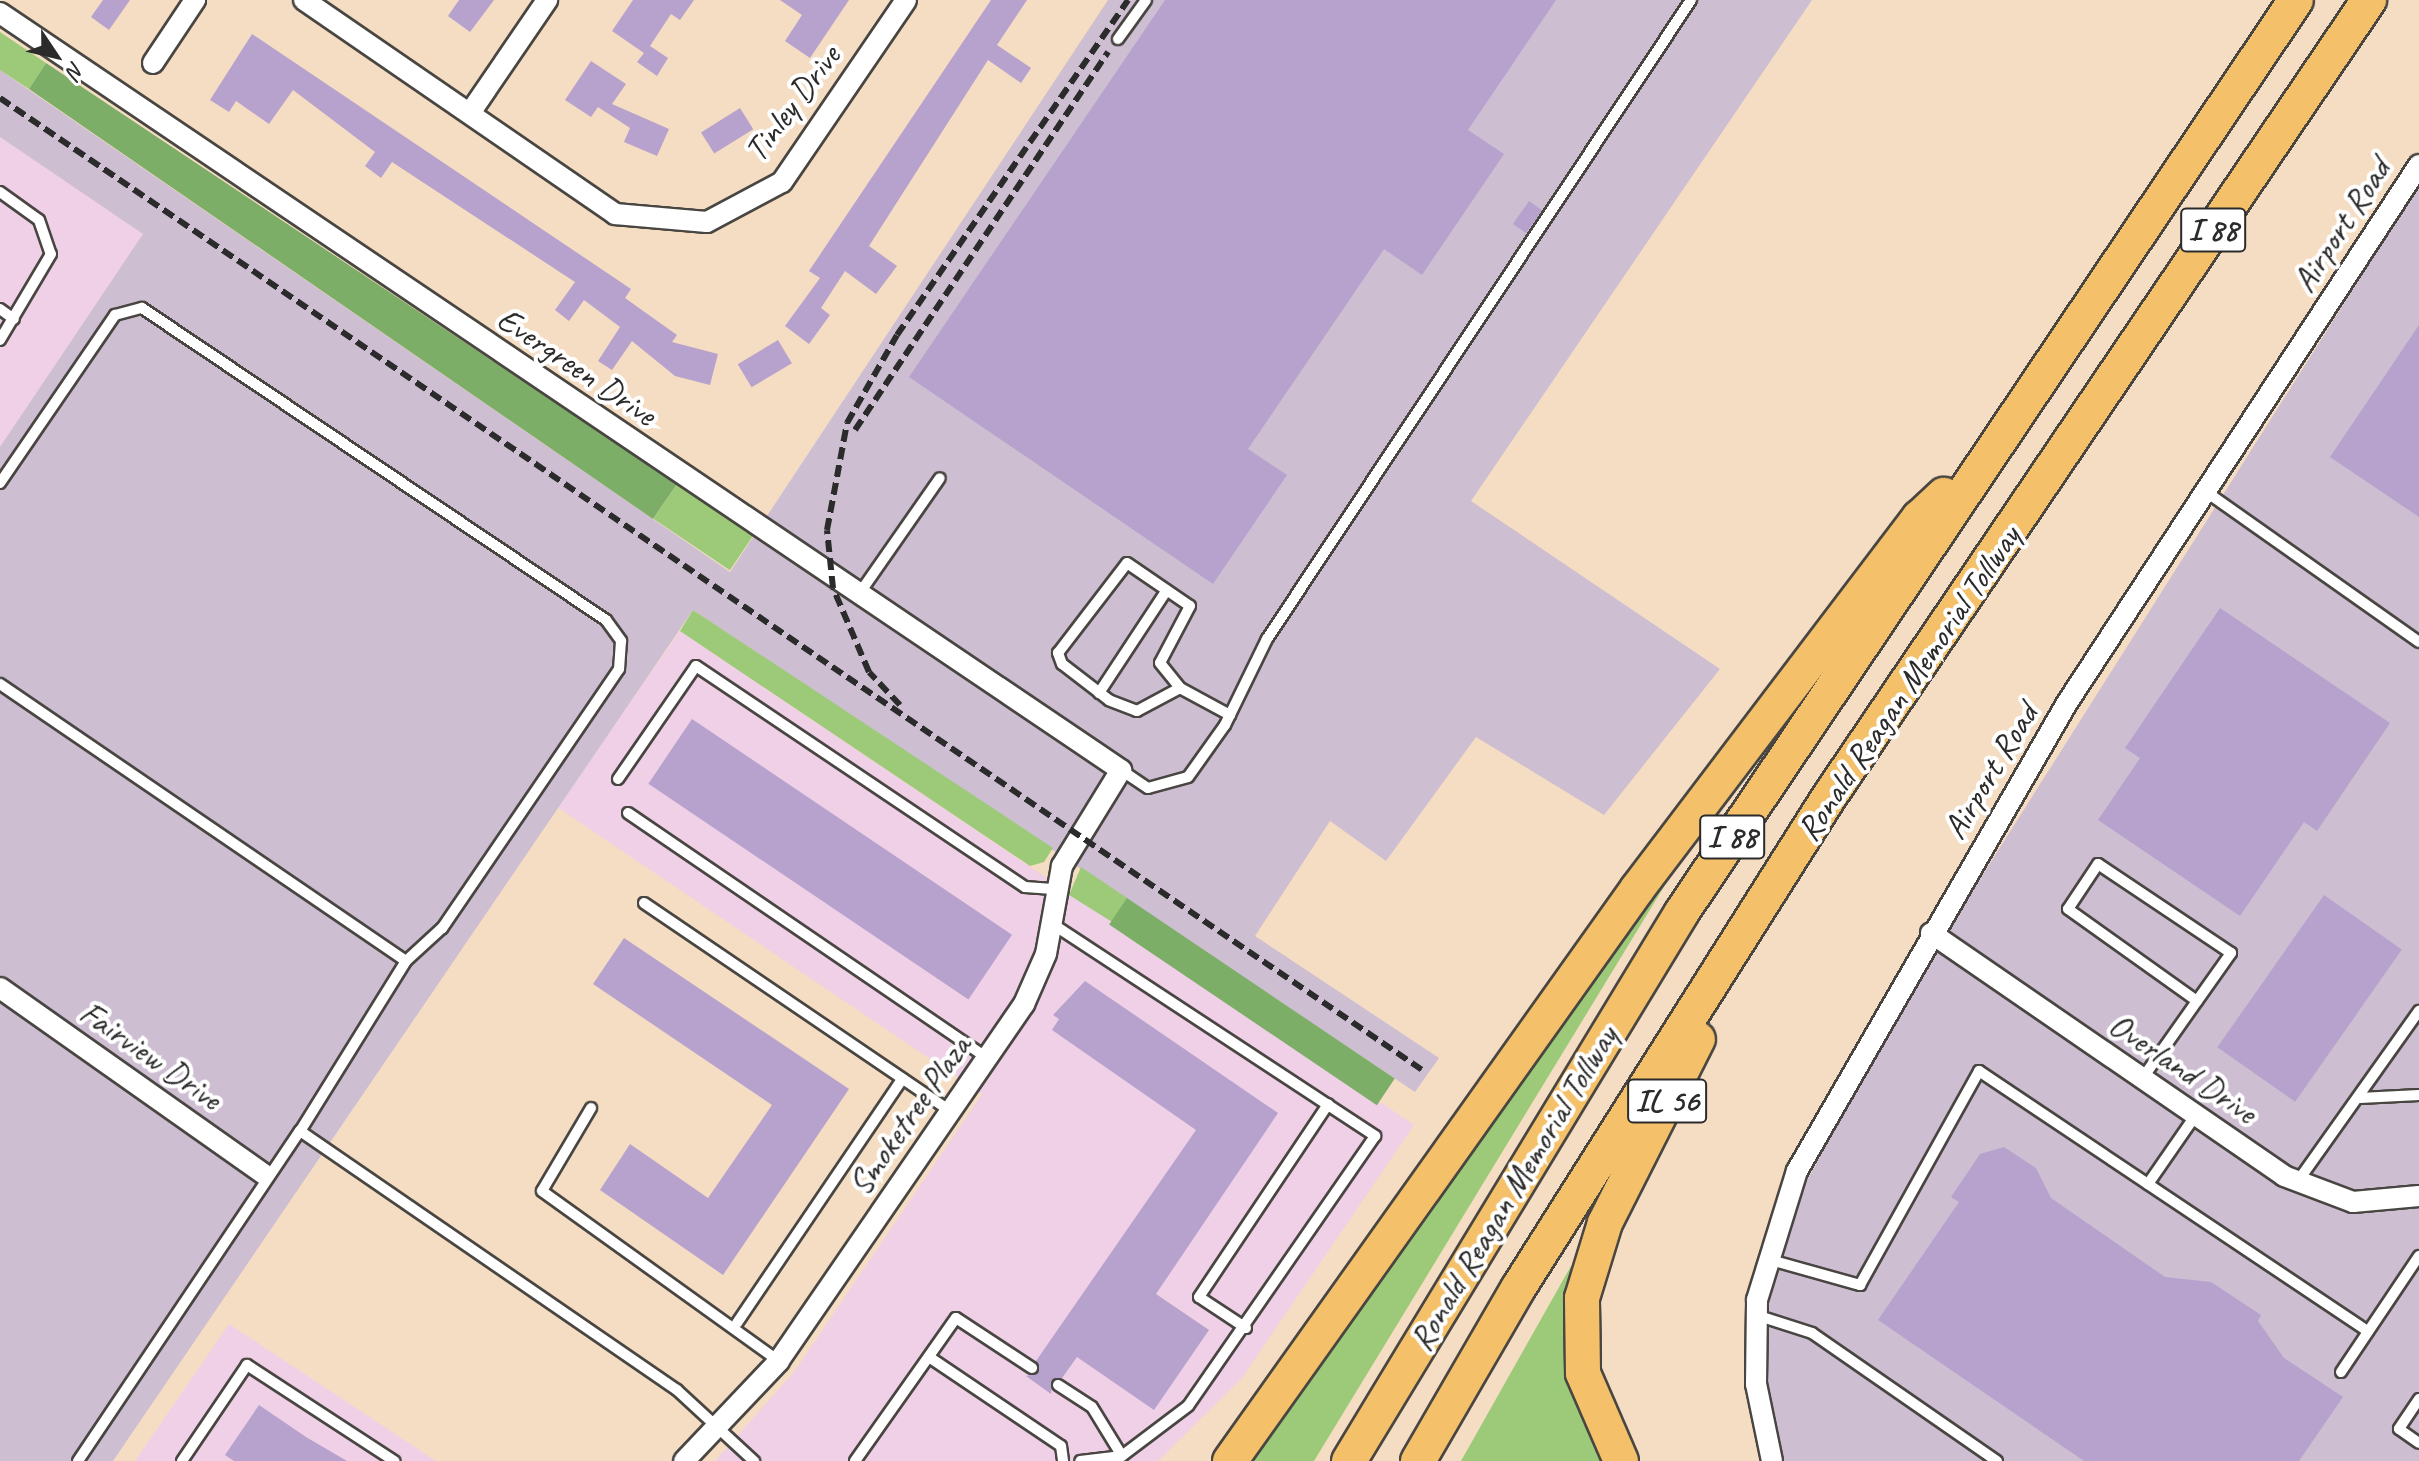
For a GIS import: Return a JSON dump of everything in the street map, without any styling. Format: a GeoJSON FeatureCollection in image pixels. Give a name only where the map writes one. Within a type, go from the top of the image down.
{"type":"FeatureCollection","features":[{"type":"Feature","properties":{"kind":"highway","name":"Ronald Reagan Memorial Tollway"},"geometry":{"type":"LineString","coordinates":[[1349,1461],[1682,912],[2296,0]]}},
{"type":"Feature","properties":{"kind":"highway","name":"Ronald Reagan Memorial Tollway"},"geometry":{"type":"LineString","coordinates":[[1418,1461],[1760,906],[2369,0]]}},
{"type":"Feature","properties":{"kind":"highway"},"geometry":{"type":"LineString","coordinates":[[1230,1461],[1638,888],[1919,518],[1992,451]]}},
{"type":"Feature","properties":{"kind":"highway","name":"IL 56"},"geometry":{"type":"LineString","coordinates":[[1621,1461],[1583,1373],[1582,1298],[1605,1223],[1760,906]]}},
{"type":"Feature","properties":{"kind":"street"},"geometry":{"type":"LineString","coordinates":[[153,63],[195,0]]}},
{"type":"Feature","properties":{"kind":"street","name":"Tinley Drive"},"geometry":{"type":"LineString","coordinates":[[304,0],[615,214],[707,222],[782,182],[906,0]]}},
{"type":"Feature","properties":{"kind":"street"},"geometry":{"type":"LineString","coordinates":[[470,113],[547,0]]}},
{"type":"Feature","properties":{"kind":"street","name":"Evergreen Drive"},"geometry":{"type":"LineString","coordinates":[[0,13],[1121,770]]}},
{"type":"Feature","properties":{"kind":"street","name":"Airport Road"},"geometry":{"type":"LineString","coordinates":[[1772,1461],[1756,1384],[1756,1315],[1765,1258],[1797,1171],[1931,933],[2067,703],[2419,165]]}},
{"type":"Feature","properties":{"kind":"street","name":"Smoketree Plaza"},"geometry":{"type":"LineString","coordinates":[[684,1461],[718,1429],[779,1361],[1036,982],[1056,889],[1073,845],[1121,770]]}},
{"type":"Feature","properties":{"kind":"street","name":"Overland Drive"},"geometry":{"type":"LineString","coordinates":[[1931,933],[2141,1080],[2298,1181],[2353,1202],[2419,1196]]}},
{"type":"Feature","properties":{"kind":"street","name":"Fairview Drive"},"geometry":{"type":"LineString","coordinates":[[0,988],[264,1174]]}},
{"type":"Feature","properties":{"kind":"lane"},"geometry":{"type":"LineString","coordinates":[[1118,39],[1146,0]]}},
{"type":"Feature","properties":{"kind":"lane"},"geometry":{"type":"LineString","coordinates":[[1121,770],[1148,788],[1188,777],[1230,715],[1267,639],[1691,0]]}},
{"type":"Feature","properties":{"kind":"lane"},"geometry":{"type":"LineString","coordinates":[[0,192],[39,220],[51,254],[0,340]]}},
{"type":"Feature","properties":{"kind":"lane"},"geometry":{"type":"LineString","coordinates":[[0,483],[115,315],[142,308],[606,620],[621,641],[619,669],[442,928],[406,961],[300,1131],[264,1174],[78,1461]]}},
{"type":"Feature","properties":{"kind":"lane"},"geometry":{"type":"LineString","coordinates":[[0,309],[14,319]]}},
{"type":"Feature","properties":{"kind":"lane"},"geometry":{"type":"LineString","coordinates":[[858,595],[940,478]]}},
{"type":"Feature","properties":{"kind":"lane"},"geometry":{"type":"LineString","coordinates":[[2205,491],[2419,642]]}},
{"type":"Feature","properties":{"kind":"lane"},"geometry":{"type":"LineString","coordinates":[[1180,688],[1137,711],[1099,693],[1058,653],[1121,566],[1190,606],[1160,663],[1180,688],[1230,715]]}},
{"type":"Feature","properties":{"kind":"lane"},"geometry":{"type":"LineString","coordinates":[[1099,693],[1167,590]]}},
{"type":"Feature","properties":{"kind":"lane"},"geometry":{"type":"LineString","coordinates":[[618,779],[696,666],[1025,887],[1056,889]]}},
{"type":"Feature","properties":{"kind":"lane"},"geometry":{"type":"LineString","coordinates":[[0,684],[406,961]]}},
{"type":"Feature","properties":{"kind":"lane"},"geometry":{"type":"LineString","coordinates":[[628,813],[987,1058]]}},
{"type":"Feature","properties":{"kind":"lane"},"geometry":{"type":"LineString","coordinates":[[2141,1080],[2197,1001],[2231,953],[2098,864],[2068,909],[2197,1001]]}},
{"type":"Feature","properties":{"kind":"lane"},"geometry":{"type":"LineString","coordinates":[[644,903],[950,1111]]}},
{"type":"Feature","properties":{"kind":"lane"},"geometry":{"type":"LineString","coordinates":[[1051,923],[1375,1136],[1246,1328],[1188,1406],[1122,1456],[1080,1461]]}},
{"type":"Feature","properties":{"kind":"lane"},"geometry":{"type":"LineString","coordinates":[[2298,1181],[2419,1011]]}},
{"type":"Feature","properties":{"kind":"lane"},"geometry":{"type":"LineString","coordinates":[[1765,1258],[1860,1285],[1979,1071],[2368,1331]]}},
{"type":"Feature","properties":{"kind":"lane"},"geometry":{"type":"LineString","coordinates":[[737,1323],[902,1079]]}},
{"type":"Feature","properties":{"kind":"lane"},"geometry":{"type":"LineString","coordinates":[[2360,1098],[2419,1095]]}},
{"type":"Feature","properties":{"kind":"lane"},"geometry":{"type":"LineString","coordinates":[[1246,1328],[1199,1297],[1328,1104]]}},
{"type":"Feature","properties":{"kind":"lane"},"geometry":{"type":"LineString","coordinates":[[591,1108],[542,1191],[737,1323],[779,1361]]}},
{"type":"Feature","properties":{"kind":"lane"},"geometry":{"type":"LineString","coordinates":[[2148,1184],[2195,1116]]}},
{"type":"Feature","properties":{"kind":"lane"},"geometry":{"type":"LineString","coordinates":[[300,1131],[677,1390],[754,1461]]}},
{"type":"Feature","properties":{"kind":"lane"},"geometry":{"type":"LineString","coordinates":[[2341,1372],[2419,1256]]}},
{"type":"Feature","properties":{"kind":"lane"},"geometry":{"type":"LineString","coordinates":[[1756,1315],[1812,1333],[1997,1461]]}},
{"type":"Feature","properties":{"kind":"lane"},"geometry":{"type":"LineString","coordinates":[[855,1461],[956,1318],[1032,1368]]}},
{"type":"Feature","properties":{"kind":"lane"},"geometry":{"type":"LineString","coordinates":[[929,1357],[1061,1446],[1063,1461]]}},
{"type":"Feature","properties":{"kind":"lane"},"geometry":{"type":"LineString","coordinates":[[182,1461],[247,1365],[394,1461]]}},
{"type":"Feature","properties":{"kind":"lane"},"geometry":{"type":"LineString","coordinates":[[1058,1385],[1092,1407],[1122,1456]]}},
{"type":"Feature","properties":{"kind":"lane"},"geometry":{"type":"LineString","coordinates":[[2419,1399],[2399,1429],[2419,1443]]}},
{"type":"Feature","properties":{"kind":"shaded area"},"geometry":{"type":"Polygon","coordinates":[[[1108,0],[1812,0],[1471,501],[1720,669],[1604,815],[1476,737],[1386,861],[1330,821],[1255,936],[1439,1058],[1415,1092],[693,610],[113,1461],[0,1461],[0,447],[143,234],[0,137],[0,70],[730,572],[1108,0]]]}},
{"type":"Feature","properties":{"kind":"shaded area"},"geometry":{"type":"Polygon","coordinates":[[[0,137],[143,234],[0,447],[0,137]]]}},
{"type":"Feature","properties":{"kind":"shaded area"},"geometry":{"type":"Polygon","coordinates":[[[2419,185],[2419,1461],[1783,1461],[1756,1337],[1770,1250],[1906,996],[2419,185]]]}},
{"type":"Feature","properties":{"kind":"shaded area"},"geometry":{"type":"Polygon","coordinates":[[[680,631],[1414,1125],[1242,1378],[1158,1461],[715,1461],[794,1372],[982,1094],[557,807],[680,631]]]}},
{"type":"Feature","properties":{"kind":"shaded area"},"geometry":{"type":"Polygon","coordinates":[[[229,1324],[436,1461],[135,1461],[229,1324]]]}},
{"type":"Feature","properties":{"kind":"green space"},"geometry":{"type":"Polygon","coordinates":[[[0,32],[46,63],[29,89],[0,70],[0,32]]]}},
{"type":"Feature","properties":{"kind":"green space"},"geometry":{"type":"Polygon","coordinates":[[[46,63],[677,484],[653,519],[29,89],[46,63]]]}},
{"type":"Feature","properties":{"kind":"green space"},"geometry":{"type":"Polygon","coordinates":[[[677,484],[753,535],[730,570],[654,519],[677,484]]]}},
{"type":"Feature","properties":{"kind":"green space"},"geometry":{"type":"Polygon","coordinates":[[[693,610],[1053,848],[1044,862],[1030,866],[680,631],[693,610]]]}},
{"type":"Feature","properties":{"kind":"green space"},"geometry":{"type":"Polygon","coordinates":[[[1679,862],[1314,1461],[1252,1461],[1512,1085],[1679,862]]]}},
{"type":"Feature","properties":{"kind":"green space"},"geometry":{"type":"Polygon","coordinates":[[[1081,867],[1127,898],[1125,930],[1069,895],[1081,867]]]}},
{"type":"Feature","properties":{"kind":"green space"},"geometry":{"type":"Polygon","coordinates":[[[1127,898],[1395,1079],[1377,1105],[1109,925],[1127,898]]]}},
{"type":"Feature","properties":{"kind":"green space"},"geometry":{"type":"Polygon","coordinates":[[[1571,1266],[1574,1384],[1605,1461],[1461,1461],[1571,1266]]]}},
{"type":"Feature","properties":{"kind":"building"},"geometry":{"type":"Polygon","coordinates":[[[103,0],[130,0],[109,30],[91,17],[103,0]]]}},
{"type":"Feature","properties":{"kind":"building"},"geometry":{"type":"Polygon","coordinates":[[[459,0],[494,0],[470,32],[448,16],[459,0]]]}},
{"type":"Feature","properties":{"kind":"building"},"geometry":{"type":"Polygon","coordinates":[[[633,0],[694,0],[680,20],[671,14],[650,46],[668,58],[657,76],[637,62],[644,53],[612,31],[633,0]]]}},
{"type":"Feature","properties":{"kind":"building"},"geometry":{"type":"Polygon","coordinates":[[[780,0],[849,0],[810,58],[785,41],[802,15],[780,0]]]}},
{"type":"Feature","properties":{"kind":"building"},"geometry":{"type":"Polygon","coordinates":[[[991,0],[1027,0],[997,45],[1031,68],[1021,83],[988,60],[869,246],[897,266],[876,294],[845,271],[821,308],[830,315],[809,344],[785,326],[820,278],[809,271],[991,0]]]}},
{"type":"Feature","properties":{"kind":"building"},"geometry":{"type":"Polygon","coordinates":[[[1165,0],[1556,0],[1468,130],[1504,154],[1422,275],[1384,249],[1248,449],[1287,475],[1213,584],[909,377],[1165,0]]]}},
{"type":"Feature","properties":{"kind":"building"},"geometry":{"type":"Polygon","coordinates":[[[252,34],[631,289],[625,298],[677,335],[672,342],[718,354],[710,385],[675,376],[632,341],[612,370],[598,361],[620,327],[584,300],[569,321],[555,310],[575,282],[392,162],[381,178],[365,166],[375,152],[293,90],[269,124],[236,101],[229,112],[210,100],[252,34]]]}},
{"type":"Feature","properties":{"kind":"building"},"geometry":{"type":"Polygon","coordinates":[[[591,61],[626,84],[612,104],[669,129],[657,156],[624,142],[630,128],[598,107],[591,117],[565,100],[591,61]]]}},
{"type":"Feature","properties":{"kind":"building"},"geometry":{"type":"Polygon","coordinates":[[[740,108],[753,129],[714,154],[701,132],[740,108]]]}},
{"type":"Feature","properties":{"kind":"building"},"geometry":{"type":"Polygon","coordinates":[[[1529,201],[1542,210],[1526,233],[1513,224],[1529,201]]]}},
{"type":"Feature","properties":{"kind":"building"},"geometry":{"type":"Polygon","coordinates":[[[2419,325],[2419,517],[2330,457],[2419,325]]]}},
{"type":"Feature","properties":{"kind":"building"},"geometry":{"type":"Polygon","coordinates":[[[778,340],[792,363],[752,387],[738,364],[778,340]]]}},
{"type":"Feature","properties":{"kind":"building"},"geometry":{"type":"Polygon","coordinates":[[[2220,608],[2390,723],[2317,831],[2304,822],[2240,916],[2098,820],[2140,758],[2125,748],[2220,608]]]}},
{"type":"Feature","properties":{"kind":"building"},"geometry":{"type":"Polygon","coordinates":[[[692,719],[1012,935],[968,1000],[648,784],[692,719]]]}},
{"type":"Feature","properties":{"kind":"building"},"geometry":{"type":"Polygon","coordinates":[[[2324,895],[2402,949],[2295,1102],[2217,1047],[2324,895]]]}},
{"type":"Feature","properties":{"kind":"building"},"geometry":{"type":"Polygon","coordinates":[[[624,938],[849,1089],[723,1275],[600,1190],[630,1144],[708,1198],[772,1105],[593,984],[624,938]]]}},
{"type":"Feature","properties":{"kind":"building"},"geometry":{"type":"Polygon","coordinates":[[[1085,981],[1278,1113],[1156,1294],[1209,1330],[1154,1410],[1077,1357],[1062,1378],[1052,1380],[1051,1394],[1026,1376],[1038,1373],[1036,1361],[1196,1130],[1052,1030],[1059,1019],[1053,1015],[1085,981]]]}},
{"type":"Feature","properties":{"kind":"building"},"geometry":{"type":"Polygon","coordinates":[[[2004,1147],[2036,1168],[2051,1198],[2165,1277],[2211,1282],[2261,1315],[2258,1321],[2284,1358],[2343,1397],[2299,1461],[2084,1461],[1878,1320],[1959,1202],[1951,1197],[1980,1154],[2004,1147]]]}},
{"type":"Feature","properties":{"kind":"building"},"geometry":{"type":"Polygon","coordinates":[[[259,1405],[347,1461],[234,1461],[225,1455],[259,1405]]]}},
{"type":"Feature","properties":{"kind":"railway"},"geometry":{"type":"LineString","coordinates":[[900,705],[869,672],[833,588],[827,530],[847,423],[897,335],[1128,0]]}},
{"type":"Feature","properties":{"kind":"railway"},"geometry":{"type":"LineString","coordinates":[[855,430],[1108,52]]}},
{"type":"Feature","properties":{"kind":"railway"},"geometry":{"type":"LineString","coordinates":[[0,98],[1422,1070]]}}]}
